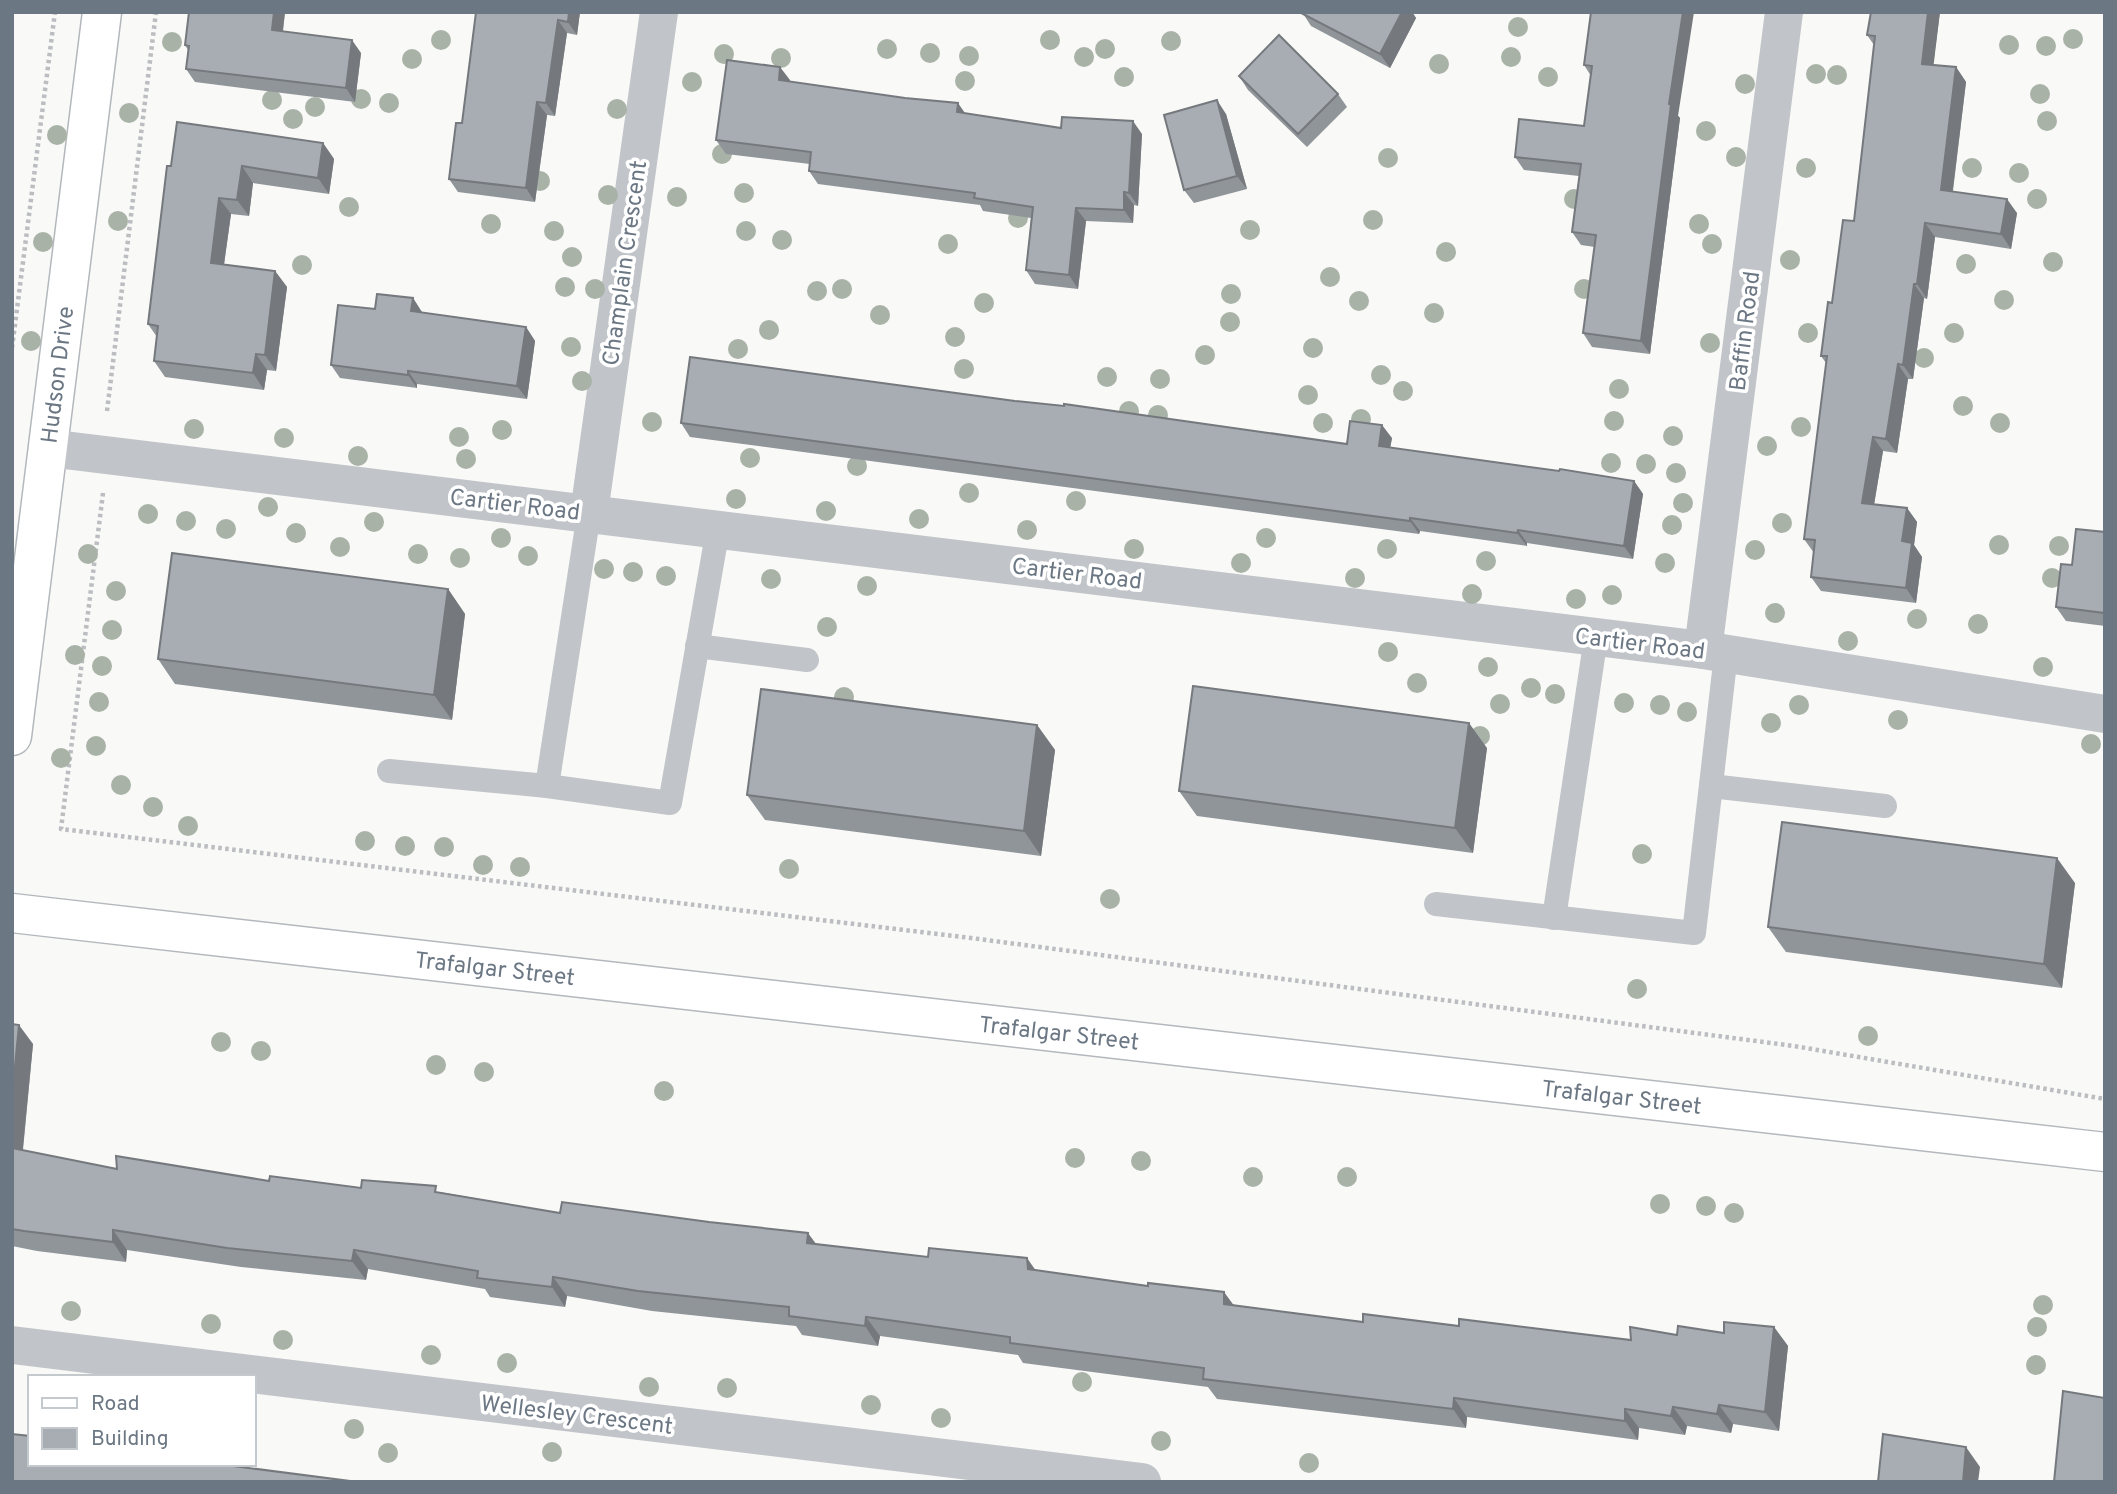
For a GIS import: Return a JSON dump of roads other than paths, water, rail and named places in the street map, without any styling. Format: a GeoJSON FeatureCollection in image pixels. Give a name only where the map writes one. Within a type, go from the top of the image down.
{"type":"FeatureCollection","features":[{"type":"Feature","properties":{"kind":"main road","name":"Hudson Drive"},"geometry":{"type":"LineString","coordinates":[[12,736],[102,12]]}},
{"type":"Feature","properties":{"kind":"main road","name":"Trafalgar Street"},"geometry":{"type":"LineString","coordinates":[[12,914],[2105,1152]]}},
{"type":"Feature","properties":{"kind":"street","name":"Champlain Crescent"},"geometry":{"type":"LineString","coordinates":[[589,513],[659,12]]}},
{"type":"Feature","properties":{"kind":"street","name":"Baffin Road"},"geometry":{"type":"LineString","coordinates":[[1714,652],[1784,12]]}},
{"type":"Feature","properties":{"kind":"street","name":"Cartier Road"},"geometry":{"type":"LineString","coordinates":[[48,448],[1714,652],[2105,714]]}},
{"type":"Feature","properties":{"kind":"street","name":"Wellesley Crescent"},"geometry":{"type":"LineString","coordinates":[[12,1345],[1142,1482]]}},
{"type":"Feature","properties":{"kind":"lane"},"geometry":{"type":"LineString","coordinates":[[547,786],[589,513]]}},
{"type":"Feature","properties":{"kind":"lane"},"geometry":{"type":"LineString","coordinates":[[389,771],[547,786],[670,803],[718,529]]}},
{"type":"Feature","properties":{"kind":"lane"},"geometry":{"type":"LineString","coordinates":[[1554,918],[1597,637]]}},
{"type":"Feature","properties":{"kind":"lane"},"geometry":{"type":"LineString","coordinates":[[697,646],[807,660]]}},
{"type":"Feature","properties":{"kind":"lane"},"geometry":{"type":"LineString","coordinates":[[1436,904],[1695,933],[1711,786],[1714,652]]}},
{"type":"Feature","properties":{"kind":"lane"},"geometry":{"type":"LineString","coordinates":[[1711,786],[1885,806]]}}]}
